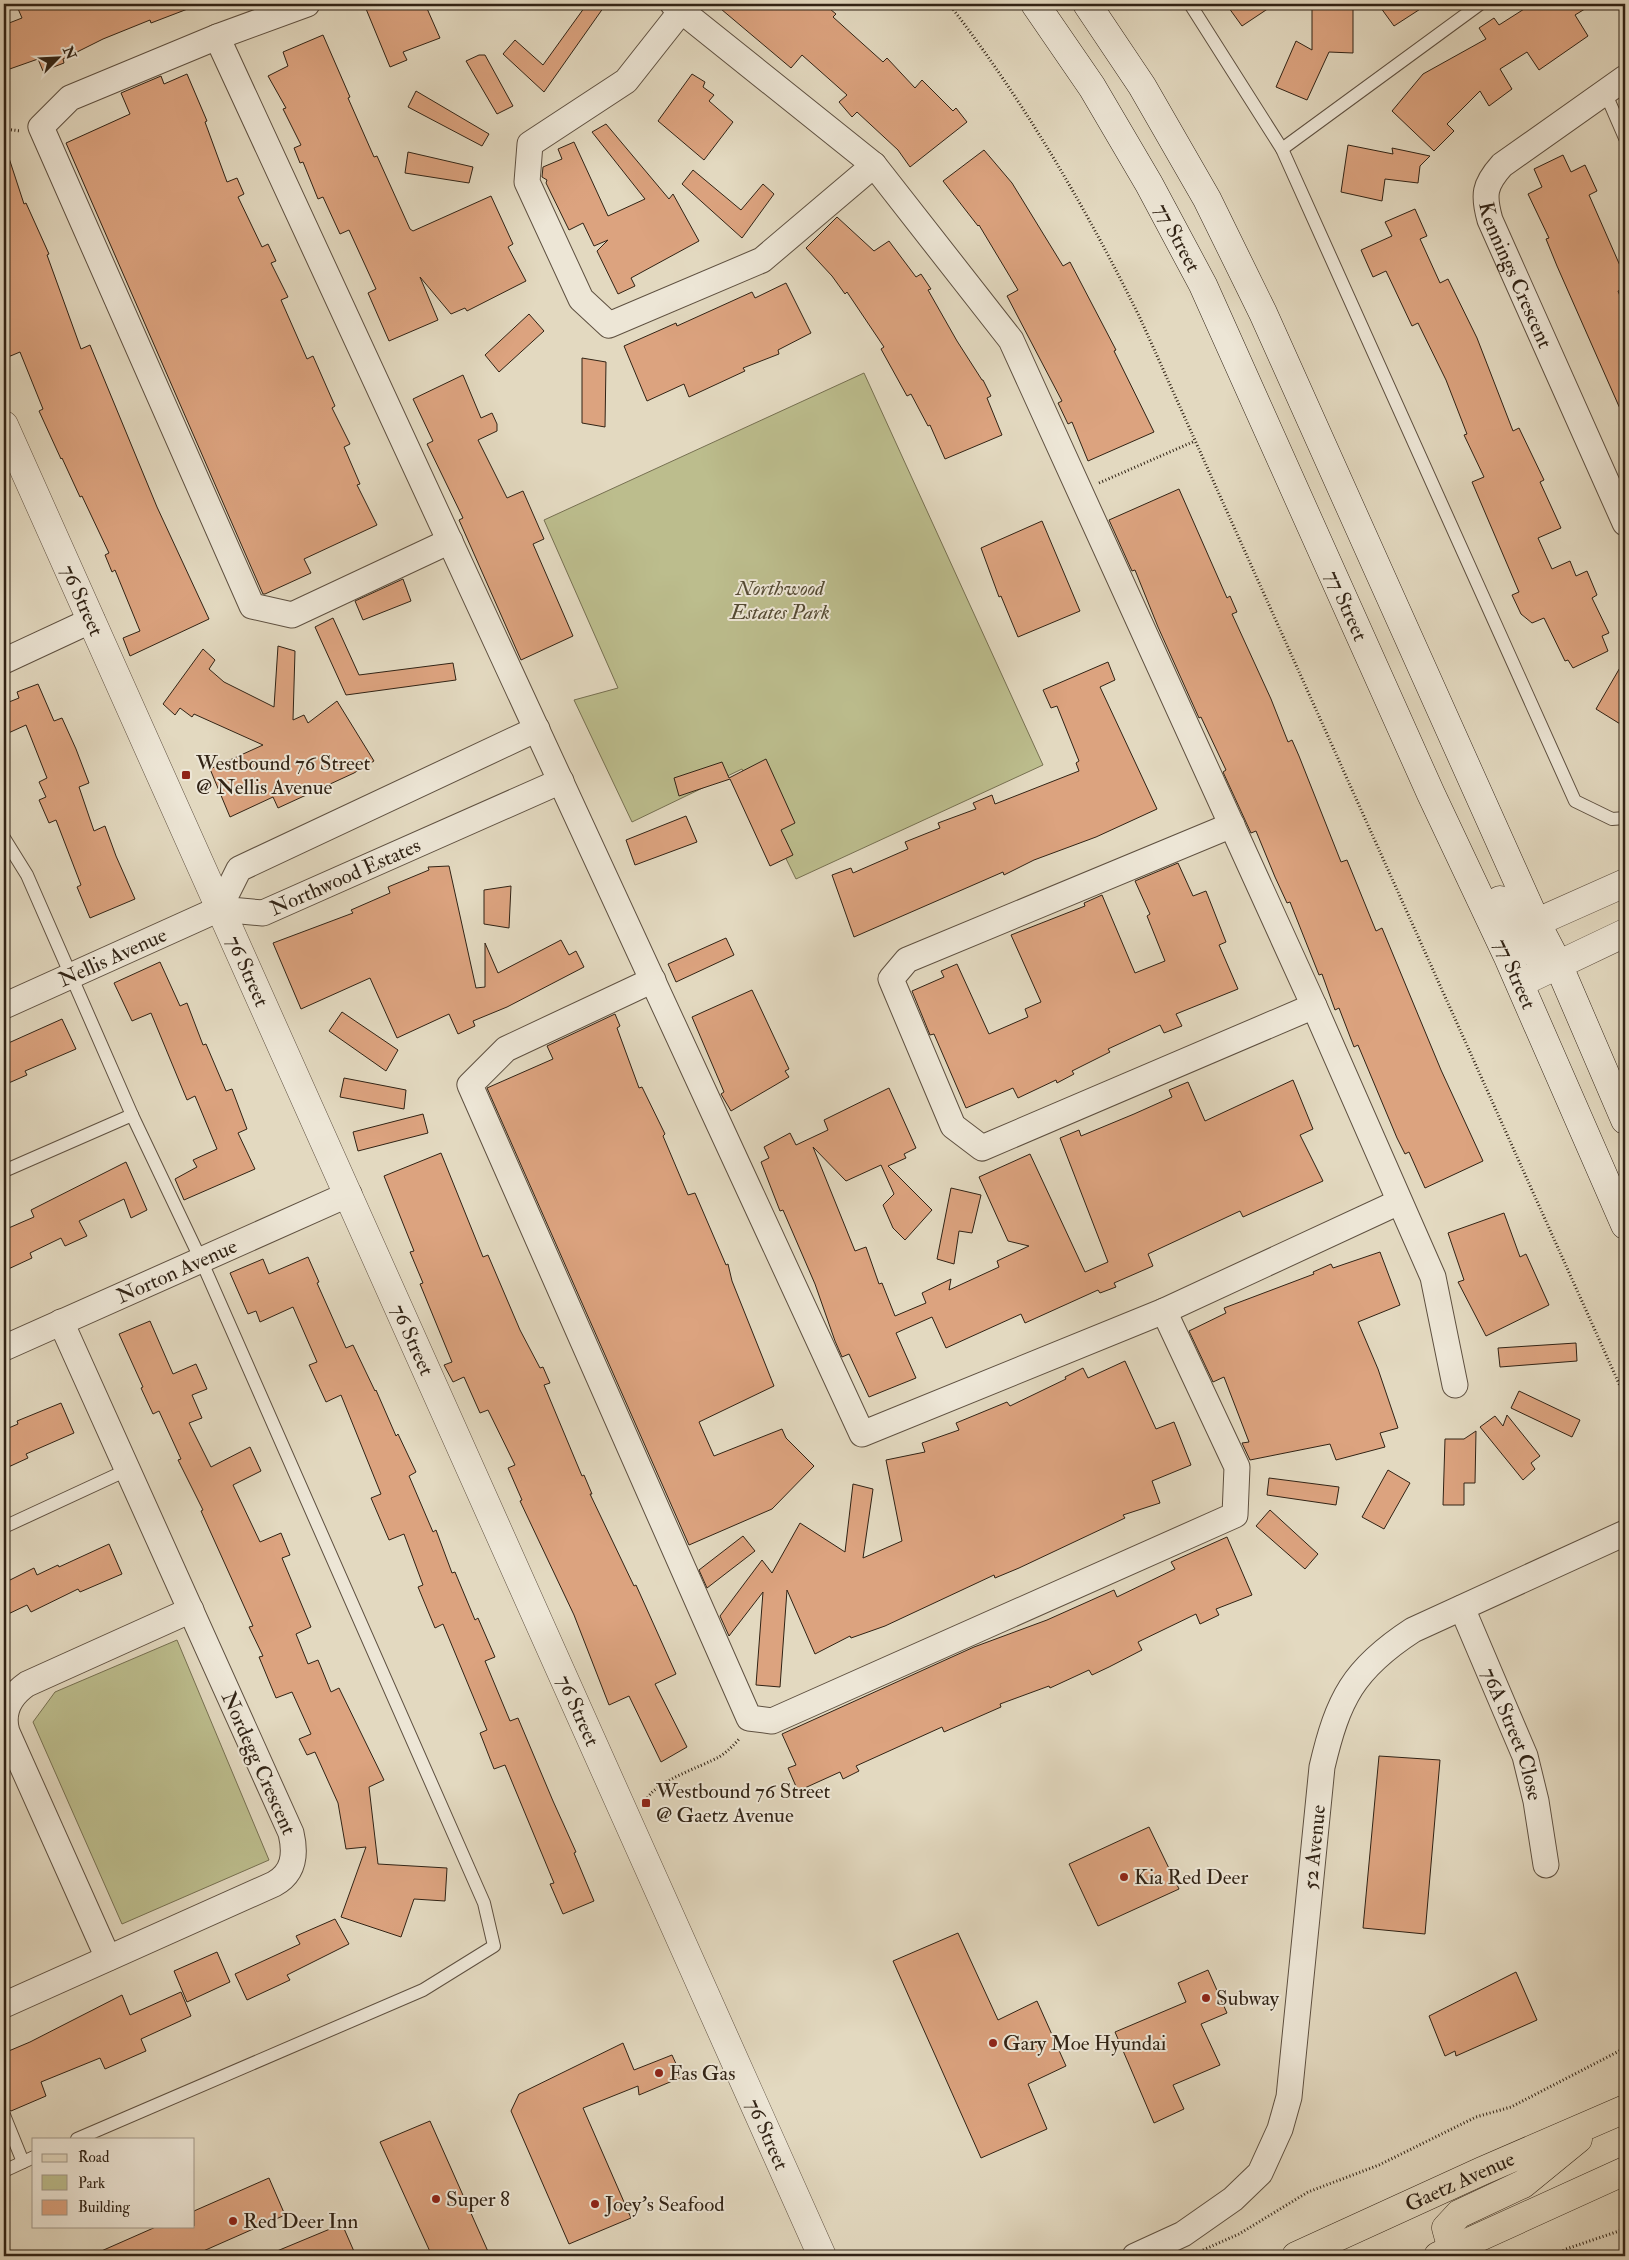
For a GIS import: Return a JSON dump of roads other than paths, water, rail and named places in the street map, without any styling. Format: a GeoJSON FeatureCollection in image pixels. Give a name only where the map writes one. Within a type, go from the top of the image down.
{"type":"FeatureCollection","features":[{"type":"Feature","properties":{"kind":"main road","name":"77 Street"},"geometry":{"type":"LineString","coordinates":[[1035,4],[1092,87],[1149,184],[1203,285],[1431,794],[1456,815],[1518,930]]}},
{"type":"Feature","properties":{"kind":"main road","name":"77 Street"},"geometry":{"type":"LineString","coordinates":[[1087,4],[1142,86],[1188,167],[1258,304],[1518,930],[1520,984],[1625,1225]]}},
{"type":"Feature","properties":{"kind":"main road","name":"76 Street"},"geometry":{"type":"LineString","coordinates":[[4,424],[822,2256]]}},
{"type":"Feature","properties":{"kind":"main road"},"geometry":{"type":"LineString","coordinates":[[1558,964],[1533,952],[1518,930],[1625,883]]}},
{"type":"Feature","properties":{"kind":"main road"},"geometry":{"type":"LineString","coordinates":[[1520,984],[1625,933]]}},
{"type":"Feature","properties":{"kind":"main road","name":"77 Street"},"geometry":{"type":"LineString","coordinates":[[1558,964],[1625,1120]]}},
{"type":"Feature","properties":{"kind":"main road"},"geometry":{"type":"LineString","coordinates":[[1614,2114],[1523,2184],[1455,2216],[1446,2228],[1445,2253],[1625,2171]]}},
{"type":"Feature","properties":{"kind":"main road","name":"Gaetz Avenue"},"geometry":{"type":"LineString","coordinates":[[1296,2256],[1482,2171],[1614,2114]]}},
{"type":"Feature","properties":{"kind":"street"},"geometry":{"type":"LineString","coordinates":[[307,4],[217,37],[70,98],[41,127],[252,606],[292,615],[450,541]]}},
{"type":"Feature","properties":{"kind":"street"},"geometry":{"type":"LineString","coordinates":[[874,165],[762,260],[609,325],[582,299],[527,182],[530,144],[626,81],[677,7],[874,165],[1011,340],[1314,1006],[1432,1277],[1455,1384]]}},
{"type":"Feature","properties":{"kind":"street"},"geometry":{"type":"LineString","coordinates":[[217,37],[862,1434],[1164,1311],[1400,1202]]}},
{"type":"Feature","properties":{"kind":"street","name":"Kennings Crescent"},"geometry":{"type":"LineString","coordinates":[[1625,78],[1502,165],[1490,178],[1486,203],[1490,220],[1625,523]]}},
{"type":"Feature","properties":{"kind":"street"},"geometry":{"type":"LineString","coordinates":[[4,661],[92,620]]}},
{"type":"Feature","properties":{"kind":"street"},"geometry":{"type":"LineString","coordinates":[[219,909],[239,869],[537,729]]}},
{"type":"Feature","properties":{"kind":"street","name":"Northwood Estates"},"geometry":{"type":"LineString","coordinates":[[219,909],[263,914],[561,781]]}},
{"type":"Feature","properties":{"kind":"street"},"geometry":{"type":"LineString","coordinates":[[1232,825],[907,960],[891,979],[953,1126],[982,1148],[1314,1006]]}},
{"type":"Feature","properties":{"kind":"street","name":"Nellis Avenue"},"geometry":{"type":"LineString","coordinates":[[4,1006],[219,909]]}},
{"type":"Feature","properties":{"kind":"street"},"geometry":{"type":"LineString","coordinates":[[653,980],[506,1049],[470,1085],[749,1718],[772,1721],[1235,1515],[1237,1467],[1164,1311]]}},
{"type":"Feature","properties":{"kind":"street","name":"Norton Avenue"},"geometry":{"type":"LineString","coordinates":[[4,1348],[349,1194]]}},
{"type":"Feature","properties":{"kind":"street","name":"Nordegg Crescent"},"geometry":{"type":"LineString","coordinates":[[4,2005],[283,1880],[288,1873],[294,1855],[291,1833],[61,1322]]}},
{"type":"Feature","properties":{"kind":"street","name":"52 Avenue"},"geometry":{"type":"LineString","coordinates":[[1134,2256],[1183,2234],[1233,2199],[1260,2173],[1280,2129],[1289,2097],[1322,1766],[1330,1735],[1354,1681],[1390,1644],[1413,1630],[1625,1533]]}},
{"type":"Feature","properties":{"kind":"street","name":"76A Street Close"},"geometry":{"type":"LineString","coordinates":[[1462,1608],[1525,1756],[1536,1801],[1546,1865]]}},
{"type":"Feature","properties":{"kind":"street"},"geometry":{"type":"LineString","coordinates":[[108,1958],[7,1732],[4,1723],[6,1713],[15,1693],[27,1684],[191,1610]]}},
{"type":"Feature","properties":{"kind":"lane"},"geometry":{"type":"LineString","coordinates":[[1190,4],[1282,149],[1576,801],[1612,818],[1625,818]]}},
{"type":"Feature","properties":{"kind":"lane"},"geometry":{"type":"LineString","coordinates":[[1282,149],[1480,4]]}},
{"type":"Feature","properties":{"kind":"lane"},"geometry":{"type":"LineString","coordinates":[[1605,92],[1625,138]]}},
{"type":"Feature","properties":{"kind":"lane"},"geometry":{"type":"LineString","coordinates":[[4,839],[26,875],[132,1115],[201,1260],[484,1903],[494,1946],[423,1990],[79,2138]]}},
{"type":"Feature","properties":{"kind":"lane"},"geometry":{"type":"LineString","coordinates":[[4,1171],[132,1115]]}},
{"type":"Feature","properties":{"kind":"lane"},"geometry":{"type":"LineString","coordinates":[[4,1527],[128,1470]]}},
{"type":"Feature","properties":{"kind":"lane"},"geometry":{"type":"LineString","coordinates":[[4,2115],[28,2160],[4,2171]]}},
{"type":"Feature","properties":{"kind":"place","name":"Westbound 76 Street @ Nellis Avenue"},"geometry":{"type":"Point","coordinates":[186,775]}},
{"type":"Feature","properties":{"kind":"place","name":"Westbound 76 Street @ Gaetz Avenue"},"geometry":{"type":"Point","coordinates":[646,1803]}},
{"type":"Feature","properties":{"kind":"place","name":"Kia Red Deer"},"geometry":{"type":"Point","coordinates":[1124,1877]}},
{"type":"Feature","properties":{"kind":"place","name":"Subway"},"geometry":{"type":"Point","coordinates":[1206,1998]}},
{"type":"Feature","properties":{"kind":"place","name":"Gary Moe Hyundai"},"geometry":{"type":"Point","coordinates":[993,2043]}},
{"type":"Feature","properties":{"kind":"place","name":"Fas Gas"},"geometry":{"type":"Point","coordinates":[659,2073]}},
{"type":"Feature","properties":{"kind":"place","name":"Super 8"},"geometry":{"type":"Point","coordinates":[436,2199]}},
{"type":"Feature","properties":{"kind":"place","name":"Joey's Seafood"},"geometry":{"type":"Point","coordinates":[595,2204]}},
{"type":"Feature","properties":{"kind":"place","name":"Red Deer Inn"},"geometry":{"type":"Point","coordinates":[233,2221]}},
{"type":"Feature","properties":{"kind":"park label","name":"Northwood Estates Park"},"geometry":{"type":"Point","coordinates":[780,600]}}]}
